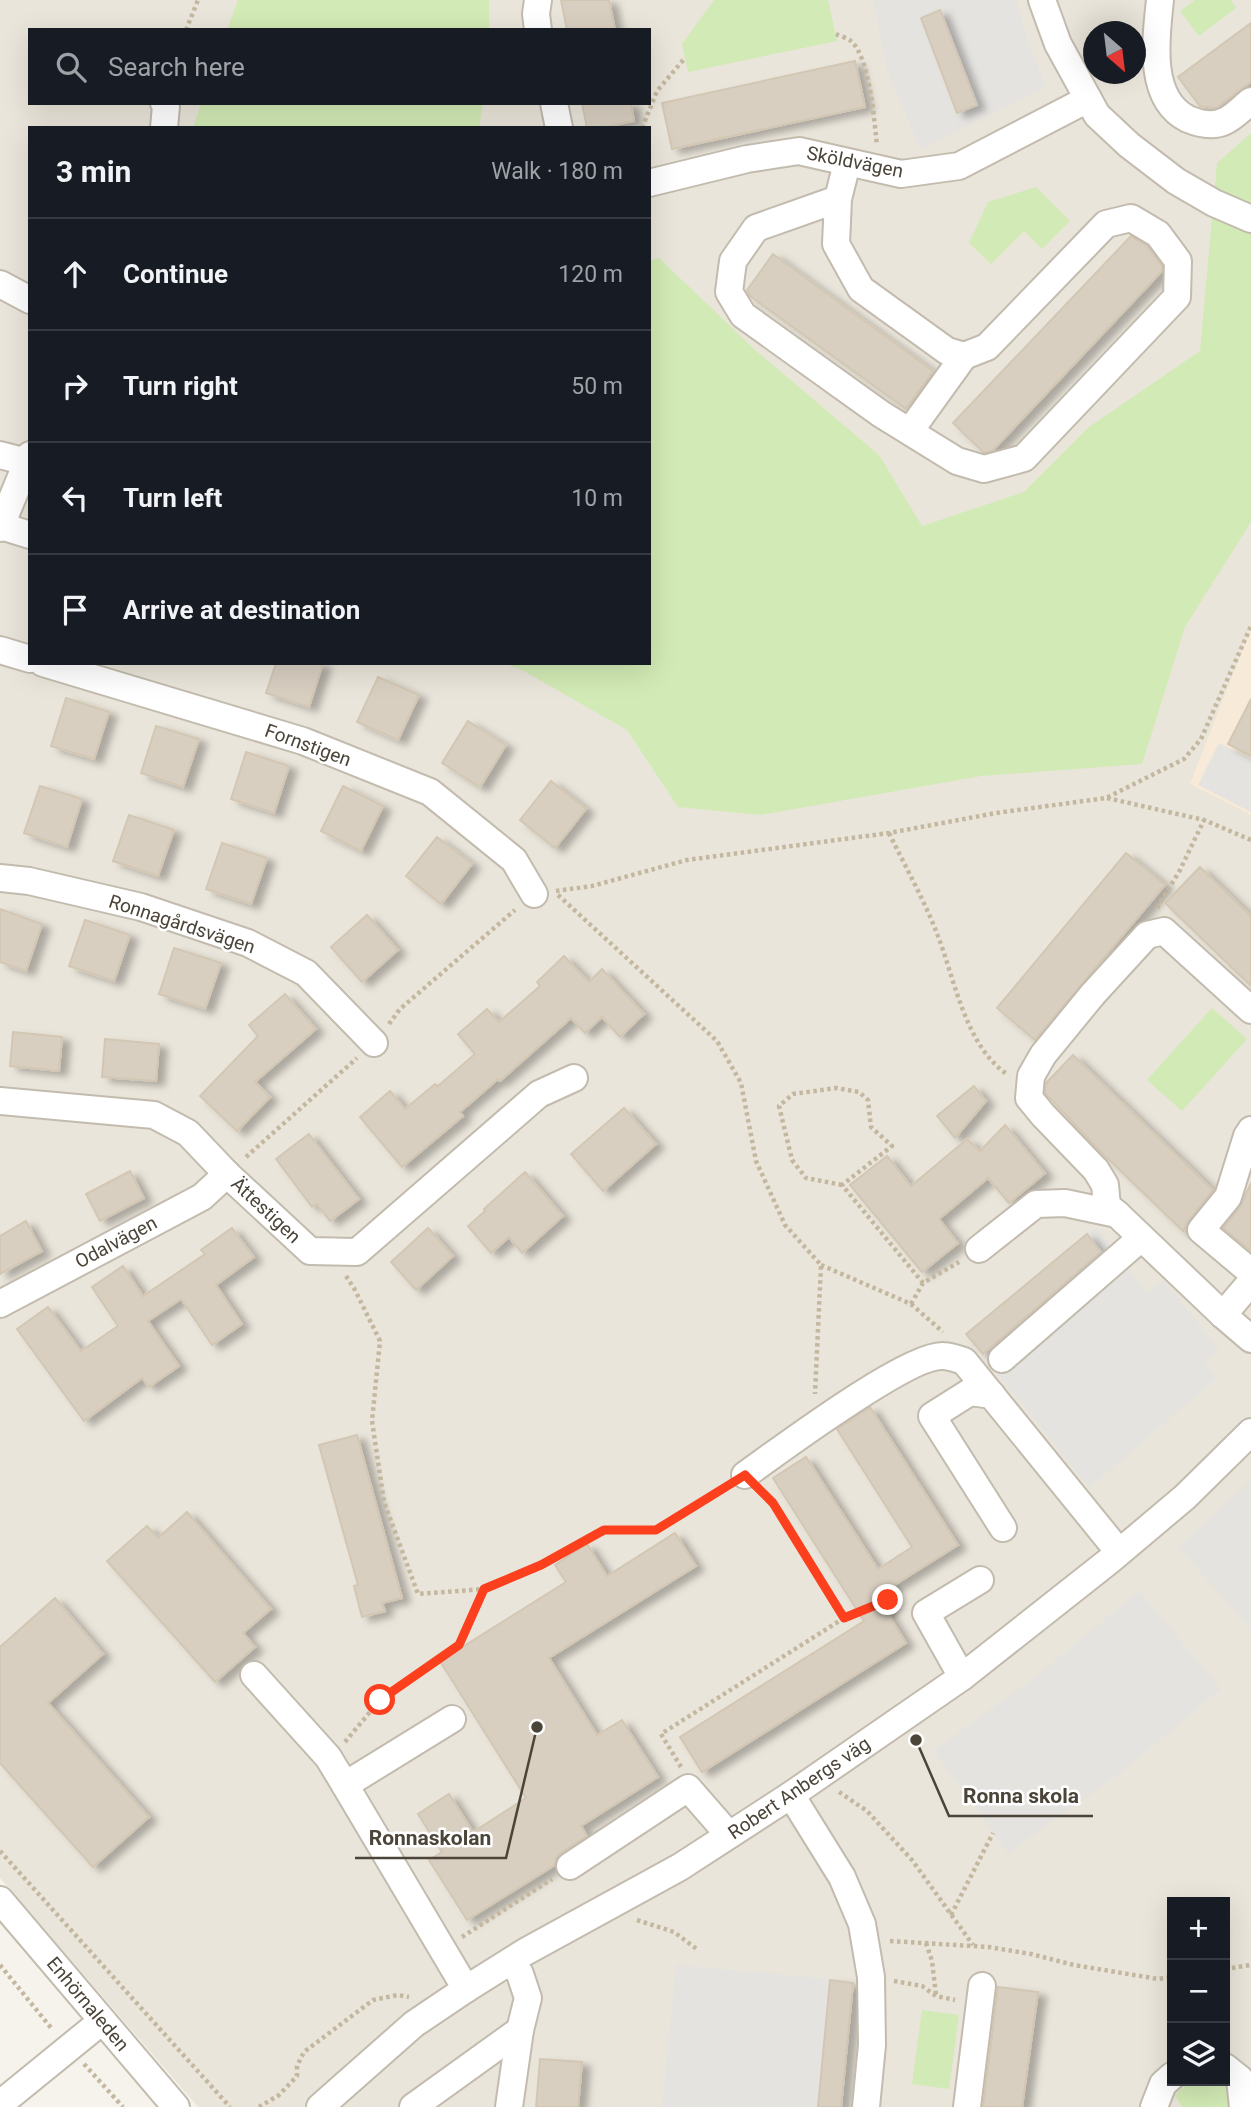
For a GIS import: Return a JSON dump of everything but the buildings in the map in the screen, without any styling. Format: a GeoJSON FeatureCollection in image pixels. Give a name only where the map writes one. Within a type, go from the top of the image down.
{"type":"FeatureCollection","features":[{"type":"Feature","properties":{"kind":"street"},"geometry":{"type":"LineString","coordinates":[[538,0],[538,28]]}},
{"type":"Feature","properties":{"kind":"street"},"geometry":{"type":"LineString","coordinates":[[1042,0],[1058,44],[1097,115],[1129,145],[1176,181],[1214,203],[1251,219]]}},
{"type":"Feature","properties":{"kind":"street"},"geometry":{"type":"LineString","coordinates":[[1160,0],[1154,47],[1161,88],[1178,114],[1201,125],[1224,121],[1251,101]]}},
{"type":"Feature","properties":{"kind":"street","name":"Sköldvägen"},"geometry":{"type":"LineString","coordinates":[[651,183],[747,159],[799,151],[901,174],[959,166],[1088,99]]}},
{"type":"Feature","properties":{"kind":"street"},"geometry":{"type":"LineString","coordinates":[[554,105],[559,126]]}},
{"type":"Feature","properties":{"kind":"street"},"geometry":{"type":"LineString","coordinates":[[847,163],[838,199],[836,244],[861,289],[947,351],[964,356]]}},
{"type":"Feature","properties":{"kind":"street"},"geometry":{"type":"LineString","coordinates":[[838,199],[756,228],[733,261],[729,292],[743,315],[881,414],[957,461],[984,469],[1024,458],[1177,297],[1178,261],[1158,234],[1131,218],[1105,223],[987,347],[964,356],[910,431]]}},
{"type":"Feature","properties":{"kind":"street"},"geometry":{"type":"LineString","coordinates":[[1024,278],[1028,305]]}},
{"type":"Feature","properties":{"kind":"street"},"geometry":{"type":"LineString","coordinates":[[0,284],[28,299]]}},
{"type":"Feature","properties":{"kind":"street"},"geometry":{"type":"LineString","coordinates":[[0,455],[28,459],[3,515],[28,534]]}},
{"type":"Feature","properties":{"kind":"street"},"geometry":{"type":"LineString","coordinates":[[0,650],[28,658]]}},
{"type":"Feature","properties":{"kind":"street","name":"Fornstigen"},"geometry":{"type":"LineString","coordinates":[[50,665],[303,741],[429,792],[514,860],[534,894]]}},
{"type":"Feature","properties":{"kind":"street","name":"Ronnagårdsvägen"},"geometry":{"type":"LineString","coordinates":[[0,878],[29,881],[141,907],[248,943],[306,973],[374,1043]]}},
{"type":"Feature","properties":{"kind":"street"},"geometry":{"type":"LineString","coordinates":[[1251,1010],[1164,931],[1147,935],[1093,993],[1043,1055],[1031,1076],[1029,1089],[1029,1098],[1043,1115],[1096,1170],[1105,1185],[1107,1206],[1251,1339]]}},
{"type":"Feature","properties":{"kind":"street","name":"Ättestigen"},"geometry":{"type":"LineString","coordinates":[[0,1101],[153,1115],[188,1133],[227,1174],[310,1251],[357,1252],[539,1094],[574,1078]]}},
{"type":"Feature","properties":{"kind":"street"},"geometry":{"type":"LineString","coordinates":[[1251,1130],[1228,1197],[1200,1230],[1251,1272]]}},
{"type":"Feature","properties":{"kind":"street","name":"Odalvägen"},"geometry":{"type":"LineString","coordinates":[[0,1304],[202,1196],[227,1174]]}},
{"type":"Feature","properties":{"kind":"street"},"geometry":{"type":"LineString","coordinates":[[979,1248],[1037,1204],[1065,1203],[1117,1214]]}},
{"type":"Feature","properties":{"kind":"street"},"geometry":{"type":"LineString","coordinates":[[1002,1359],[1141,1238]]}},
{"type":"Feature","properties":{"kind":"street"},"geometry":{"type":"LineString","coordinates":[[1223,1315],[1251,1282]]}},
{"type":"Feature","properties":{"kind":"street"},"geometry":{"type":"LineString","coordinates":[[745,1475],[814,1426],[906,1367],[941,1355],[964,1361],[1119,1552]]}},
{"type":"Feature","properties":{"kind":"street"},"geometry":{"type":"LineString","coordinates":[[992,1395],[970,1392],[932,1416],[1003,1528]]}},
{"type":"Feature","properties":{"kind":"street","name":"Robert Anbergs väg"},"geometry":{"type":"LineString","coordinates":[[333,2103],[414,2024],[511,1961],[680,1867],[791,1795],[962,1677],[1185,1497],[1251,1432]]}},
{"type":"Feature","properties":{"kind":"street"},"geometry":{"type":"LineString","coordinates":[[962,1677],[926,1613],[980,1580]]}},
{"type":"Feature","properties":{"kind":"street"},"geometry":{"type":"LineString","coordinates":[[254,1675],[330,1761],[466,1989]]}},
{"type":"Feature","properties":{"kind":"street"},"geometry":{"type":"LineString","coordinates":[[345,1785],[452,1719]]}},
{"type":"Feature","properties":{"kind":"street"},"geometry":{"type":"LineString","coordinates":[[570,1866],[688,1788],[729,1835]]}},
{"type":"Feature","properties":{"kind":"street"},"geometry":{"type":"LineString","coordinates":[[791,1795],[842,1877],[862,1924],[871,1977],[872,2045],[866,2107]]}},
{"type":"Feature","properties":{"kind":"street","name":"Enhörnaleden"},"geometry":{"type":"LineString","coordinates":[[0,1900],[176,2107]]}},
{"type":"Feature","properties":{"kind":"street"},"geometry":{"type":"LineString","coordinates":[[509,2107],[520,2030],[528,1998],[520,1974],[511,1961]]}},
{"type":"Feature","properties":{"kind":"street"},"geometry":{"type":"LineString","coordinates":[[967,2107],[981,1995]]}},
{"type":"Feature","properties":{"kind":"street"},"geometry":{"type":"LineString","coordinates":[[0,2104],[102,2021]]}},
{"type":"Feature","properties":{"kind":"street"},"geometry":{"type":"LineString","coordinates":[[413,2107],[520,2030]]}},
{"type":"Feature","properties":{"kind":"street"},"geometry":{"type":"LineString","coordinates":[[1230,2071],[1240,2079],[1243,2107]]}},
{"type":"Feature","properties":{"kind":"street"},"geometry":{"type":"LineString","coordinates":[[1154,2107],[1167,2080]]}},
{"type":"Feature","properties":{"kind":"path"},"geometry":{"type":"LineString","coordinates":[[187,28],[198,0]]}},
{"type":"Feature","properties":{"kind":"path"},"geometry":{"type":"LineString","coordinates":[[836,34],[851,41],[861,57],[872,98],[879,170]]}},
{"type":"Feature","properties":{"kind":"path"},"geometry":{"type":"LineString","coordinates":[[643,126],[657,91],[685,58]]}},
{"type":"Feature","properties":{"kind":"path"},"geometry":{"type":"LineString","coordinates":[[949,1357],[943,1330],[911,1304],[821,1265],[785,1225],[756,1161],[741,1083],[717,1041],[553,891],[592,886],[687,860],[889,833],[996,813],[1106,798],[1184,760],[1201,739],[1251,626]]}},
{"type":"Feature","properties":{"kind":"path"},"geometry":{"type":"LineString","coordinates":[[1106,798],[1204,820],[1251,840]]}},
{"type":"Feature","properties":{"kind":"path"},"geometry":{"type":"LineString","coordinates":[[1147,935],[1157,908],[1180,870],[1204,820]]}},
{"type":"Feature","properties":{"kind":"path"},"geometry":{"type":"LineString","coordinates":[[889,833],[936,931],[963,1009],[981,1046],[999,1068],[1029,1089]]}},
{"type":"Feature","properties":{"kind":"path"},"geometry":{"type":"LineString","coordinates":[[842,1185],[892,1146],[871,1127],[868,1100],[859,1091],[836,1088],[793,1094],[779,1106],[792,1160],[806,1178],[842,1185],[923,1283]]}},
{"type":"Feature","properties":{"kind":"path"},"geometry":{"type":"LineString","coordinates":[[911,1304],[923,1283],[971,1256],[979,1248]]}},
{"type":"Feature","properties":{"kind":"path"},"geometry":{"type":"LineString","coordinates":[[330,1251],[355,1290],[380,1340],[372,1421],[384,1502],[418,1594],[484,1589],[541,1565],[604,1530],[656,1530],[745,1475],[773,1503],[844,1618]]}},
{"type":"Feature","properties":{"kind":"path"},"geometry":{"type":"LineString","coordinates":[[814,1426],[821,1265]]}},
{"type":"Feature","properties":{"kind":"path"},"geometry":{"type":"LineString","coordinates":[[330,1761],[380,1700],[459,1645],[484,1589]]}},
{"type":"Feature","properties":{"kind":"path"},"geometry":{"type":"LineString","coordinates":[[688,1788],[686,1775],[661,1734],[844,1618],[888,1600],[926,1613]]}},
{"type":"Feature","properties":{"kind":"path"},"geometry":{"type":"LineString","coordinates":[[817,1777],[867,1811],[912,1860],[973,1946]]}},
{"type":"Feature","properties":{"kind":"path"},"geometry":{"type":"LineString","coordinates":[[951,1915],[993,1833]]}},
{"type":"Feature","properties":{"kind":"path"},"geometry":{"type":"LineString","coordinates":[[0,1852],[230,2107]]}},
{"type":"Feature","properties":{"kind":"path"},"geometry":{"type":"LineString","coordinates":[[443,1950],[570,1866]]}},
{"type":"Feature","properties":{"kind":"path"},"geometry":{"type":"LineString","coordinates":[[634,1918],[674,1932],[698,1950]]}},
{"type":"Feature","properties":{"kind":"path"},"geometry":{"type":"LineString","coordinates":[[866,1947],[884,1941],[973,1946],[1031,1954],[1074,1965],[1158,1979],[1167,1978]]}},
{"type":"Feature","properties":{"kind":"path"},"geometry":{"type":"LineString","coordinates":[[926,1943],[932,1961],[936,1996]]}},
{"type":"Feature","properties":{"kind":"path"},"geometry":{"type":"LineString","coordinates":[[1230,1968],[1251,1965]]}},
{"type":"Feature","properties":{"kind":"path"},"geometry":{"type":"LineString","coordinates":[[871,1977],[922,1986],[936,1996],[981,1995]]}},
{"type":"Feature","properties":{"kind":"path"},"geometry":{"type":"LineString","coordinates":[[259,2107],[279,2095],[297,2076],[297,2066],[304,2052],[373,2000],[398,1995],[414,1997]]}},
{"type":"Feature","properties":{"kind":"shaded area"},"geometry":{"type":"Polygon","coordinates":[[[0,0],[1251,0],[1251,2107],[198,2107],[0,1878],[0,0]]]}},
{"type":"Feature","properties":{"kind":"shaded area"},"geometry":{"type":"Polygon","coordinates":[[[873,0],[1016,0],[1046,87],[920,149],[887,70],[873,0]]]}},
{"type":"Feature","properties":{"kind":"shaded area"},"geometry":{"type":"Polygon","coordinates":[[[1251,628],[1251,815],[1190,784],[1251,628]]]}},
{"type":"Feature","properties":{"kind":"shaded area"},"geometry":{"type":"Polygon","coordinates":[[[1219,743],[1251,759],[1251,812],[1198,785],[1219,743]]]}},
{"type":"Feature","properties":{"kind":"shaded area"},"geometry":{"type":"Polygon","coordinates":[[[1095,1227],[1148,1293],[1164,1280],[1219,1350],[1204,1362],[1217,1378],[1089,1488],[966,1334],[1095,1227]]]}},
{"type":"Feature","properties":{"kind":"shaded area"},"geometry":{"type":"Polygon","coordinates":[[[1251,1480],[1251,1630],[1179,1547],[1251,1480]]]}},
{"type":"Feature","properties":{"kind":"shaded area"},"geometry":{"type":"Polygon","coordinates":[[[1139,1591],[1221,1689],[1118,1775],[1008,1853],[933,1751],[1039,1674],[1139,1591]]]}},
{"type":"Feature","properties":{"kind":"shaded area"},"geometry":{"type":"Polygon","coordinates":[[[676,1965],[853,1981],[841,2107],[662,2107],[676,1965]]]}},
{"type":"Feature","properties":{"kind":"green space"},"geometry":{"type":"Polygon","coordinates":[[[238,0],[489,0],[489,28],[228,28],[238,0]]]}},
{"type":"Feature","properties":{"kind":"green space"},"geometry":{"type":"Polygon","coordinates":[[[714,0],[828,0],[837,41],[688,72],[682,44],[714,0]]]}},
{"type":"Feature","properties":{"kind":"green space"},"geometry":{"type":"Polygon","coordinates":[[[1195,0],[1231,0],[1236,8],[1199,36],[1180,11],[1195,0]]]}},
{"type":"Feature","properties":{"kind":"green space"},"geometry":{"type":"Polygon","coordinates":[[[200,105],[483,105],[479,126],[194,126],[200,105]]]}},
{"type":"Feature","properties":{"kind":"green space"},"geometry":{"type":"Polygon","coordinates":[[[1251,133],[1251,522],[1185,627],[1142,764],[981,776],[761,815],[678,807],[627,730],[522,670],[508,665],[651,665],[651,260],[659,258],[754,349],[879,455],[922,526],[1024,492],[1089,427],[1200,351],[1217,163],[1251,133]]]}},
{"type":"Feature","properties":{"kind":"green space"},"geometry":{"type":"Polygon","coordinates":[[[1036,187],[1070,221],[1042,249],[1024,231],[991,264],[969,243],[988,202],[1036,187]]]}},
{"type":"Feature","properties":{"kind":"green space"},"geometry":{"type":"Polygon","coordinates":[[[1212,1008],[1247,1039],[1182,1111],[1147,1080],[1212,1008]]]}},
{"type":"Feature","properties":{"kind":"green space"},"geometry":{"type":"Polygon","coordinates":[[[922,2010],[959,2015],[949,2089],[912,2084],[922,2010]]]}},
{"type":"Feature","properties":{"kind":"green space"},"geometry":{"type":"Polygon","coordinates":[[[1185,2086],[1225,2086],[1231,2094],[1229,2107],[1182,2107],[1175,2095],[1185,2086]]]}},
{"type":"Feature","properties":{"kind":"place","name":"Ronnaskolan"},"geometry":{"type":"Point","coordinates":[537,1727]}},
{"type":"Feature","properties":{"kind":"place","name":"Ronna skola"},"geometry":{"type":"Point","coordinates":[916,1740]}},
{"type":"Feature","properties":{"kind":"route"},"geometry":{"type":"LineString","coordinates":[[380,1700],[459,1645],[484,1589],[541,1565],[604,1530],[656,1530],[745,1475],[773,1503],[844,1618],[888,1600]]}}]}
